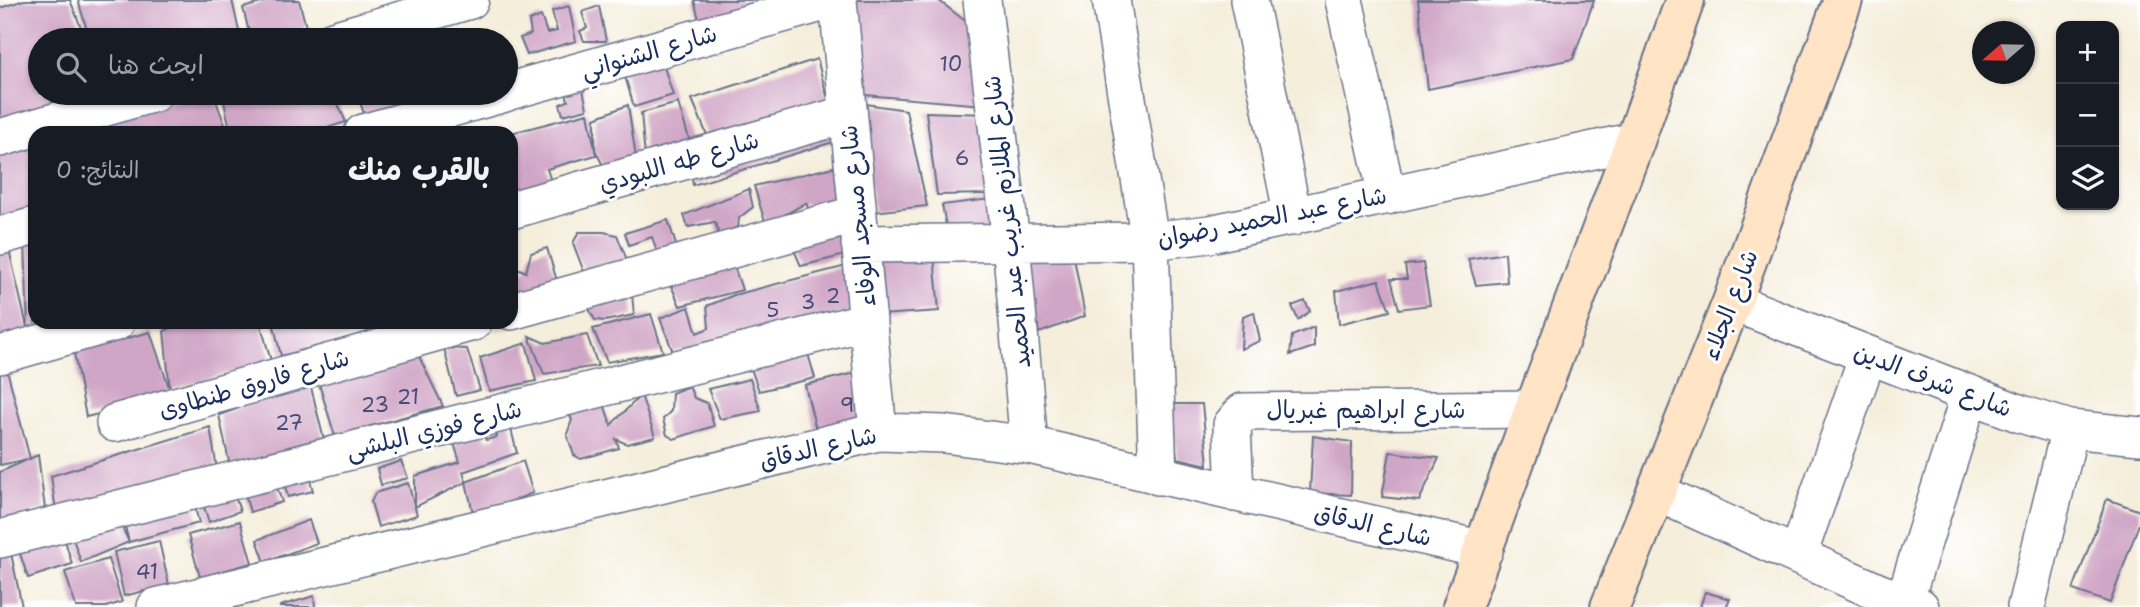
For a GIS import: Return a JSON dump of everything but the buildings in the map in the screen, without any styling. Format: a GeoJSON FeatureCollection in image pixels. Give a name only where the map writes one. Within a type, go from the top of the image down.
{"type":"FeatureCollection","features":[{"type":"Feature","properties":{"kind":"main road"},"geometry":{"type":"LineString","coordinates":[[1462,607],[1636,141],[1685,0]]}},
{"type":"Feature","properties":{"kind":"main road","name":"شارع الجلاء"},"geometry":{"type":"LineString","coordinates":[[1610,607],[1732,302],[1832,9]]}},
{"type":"Feature","properties":{"kind":"street"},"geometry":{"type":"LineString","coordinates":[[374,28],[470,0]]}},
{"type":"Feature","properties":{"kind":"street","name":"شارع الشنواني"},"geometry":{"type":"LineString","coordinates":[[518,89],[832,0]]}},
{"type":"Feature","properties":{"kind":"street","name":"شارع مسجد الوفاء"},"geometry":{"type":"LineString","coordinates":[[838,0],[878,432]]}},
{"type":"Feature","properties":{"kind":"street","name":"شارع الملازم غريب عبد الحميد"},"geometry":{"type":"LineString","coordinates":[[982,0],[1011,242],[1029,445]]}},
{"type":"Feature","properties":{"kind":"street"},"geometry":{"type":"LineString","coordinates":[[1111,0],[1150,241],[1158,476]]}},
{"type":"Feature","properties":{"kind":"street"},"geometry":{"type":"LineString","coordinates":[[1249,0],[1293,217]]}},
{"type":"Feature","properties":{"kind":"street"},"geometry":{"type":"LineString","coordinates":[[1344,0],[1387,196]]}},
{"type":"Feature","properties":{"kind":"street"},"geometry":{"type":"LineString","coordinates":[[41,126],[113,105]]}},
{"type":"Feature","properties":{"kind":"street","name":"شارع الشنواني"},"geometry":{"type":"LineString","coordinates":[[388,126],[462,105]]}},
{"type":"Feature","properties":{"kind":"street","name":"شارع طه اللبودي"},"geometry":{"type":"LineString","coordinates":[[518,208],[848,114]]}},
{"type":"Feature","properties":{"kind":"street"},"geometry":{"type":"LineString","coordinates":[[0,138],[28,130]]}},
{"type":"Feature","properties":{"kind":"street","name":"شارع عبد الحميد رضوان"},"geometry":{"type":"LineString","coordinates":[[859,229],[1011,242],[1150,241],[1210,234],[1293,217],[1636,141]]}},
{"type":"Feature","properties":{"kind":"street"},"geometry":{"type":"LineString","coordinates":[[0,236],[28,228]]}},
{"type":"Feature","properties":{"kind":"street"},"geometry":{"type":"LineString","coordinates":[[518,310],[859,229]]}},
{"type":"Feature","properties":{"kind":"street","name":"شارع شرف الدين"},"geometry":{"type":"LineString","coordinates":[[1732,302],[2021,414],[2070,429],[2140,436]]}},
{"type":"Feature","properties":{"kind":"street","name":"شارع فوزي البلشى"},"geometry":{"type":"LineString","coordinates":[[0,539],[868,321]]}},
{"type":"Feature","properties":{"kind":"street"},"geometry":{"type":"LineString","coordinates":[[0,355],[91,329]]}},
{"type":"Feature","properties":{"kind":"street","name":"شارع فاروق طنطاوى"},"geometry":{"type":"LineString","coordinates":[[115,423],[448,329]]}},
{"type":"Feature","properties":{"kind":"street"},"geometry":{"type":"LineString","coordinates":[[1798,555],[1868,355]]}},
{"type":"Feature","properties":{"kind":"street"},"geometry":{"type":"LineString","coordinates":[[1656,492],[1881,593],[1912,604],[1970,394]]}},
{"type":"Feature","properties":{"kind":"street","name":"شارع ابراهيم غبريال"},"geometry":{"type":"LineString","coordinates":[[1235,493],[1232,425],[1243,412],[1534,409]]}},
{"type":"Feature","properties":{"kind":"street"},"geometry":{"type":"LineString","coordinates":[[2140,427],[2140,446]]}},
{"type":"Feature","properties":{"kind":"street"},"geometry":{"type":"LineString","coordinates":[[2026,607],[2070,429]]}},
{"type":"Feature","properties":{"kind":"street","name":"شارع الدقاق"},"geometry":{"type":"LineString","coordinates":[[156,607],[878,432],[944,434],[1029,445],[1484,550]]}}]}
